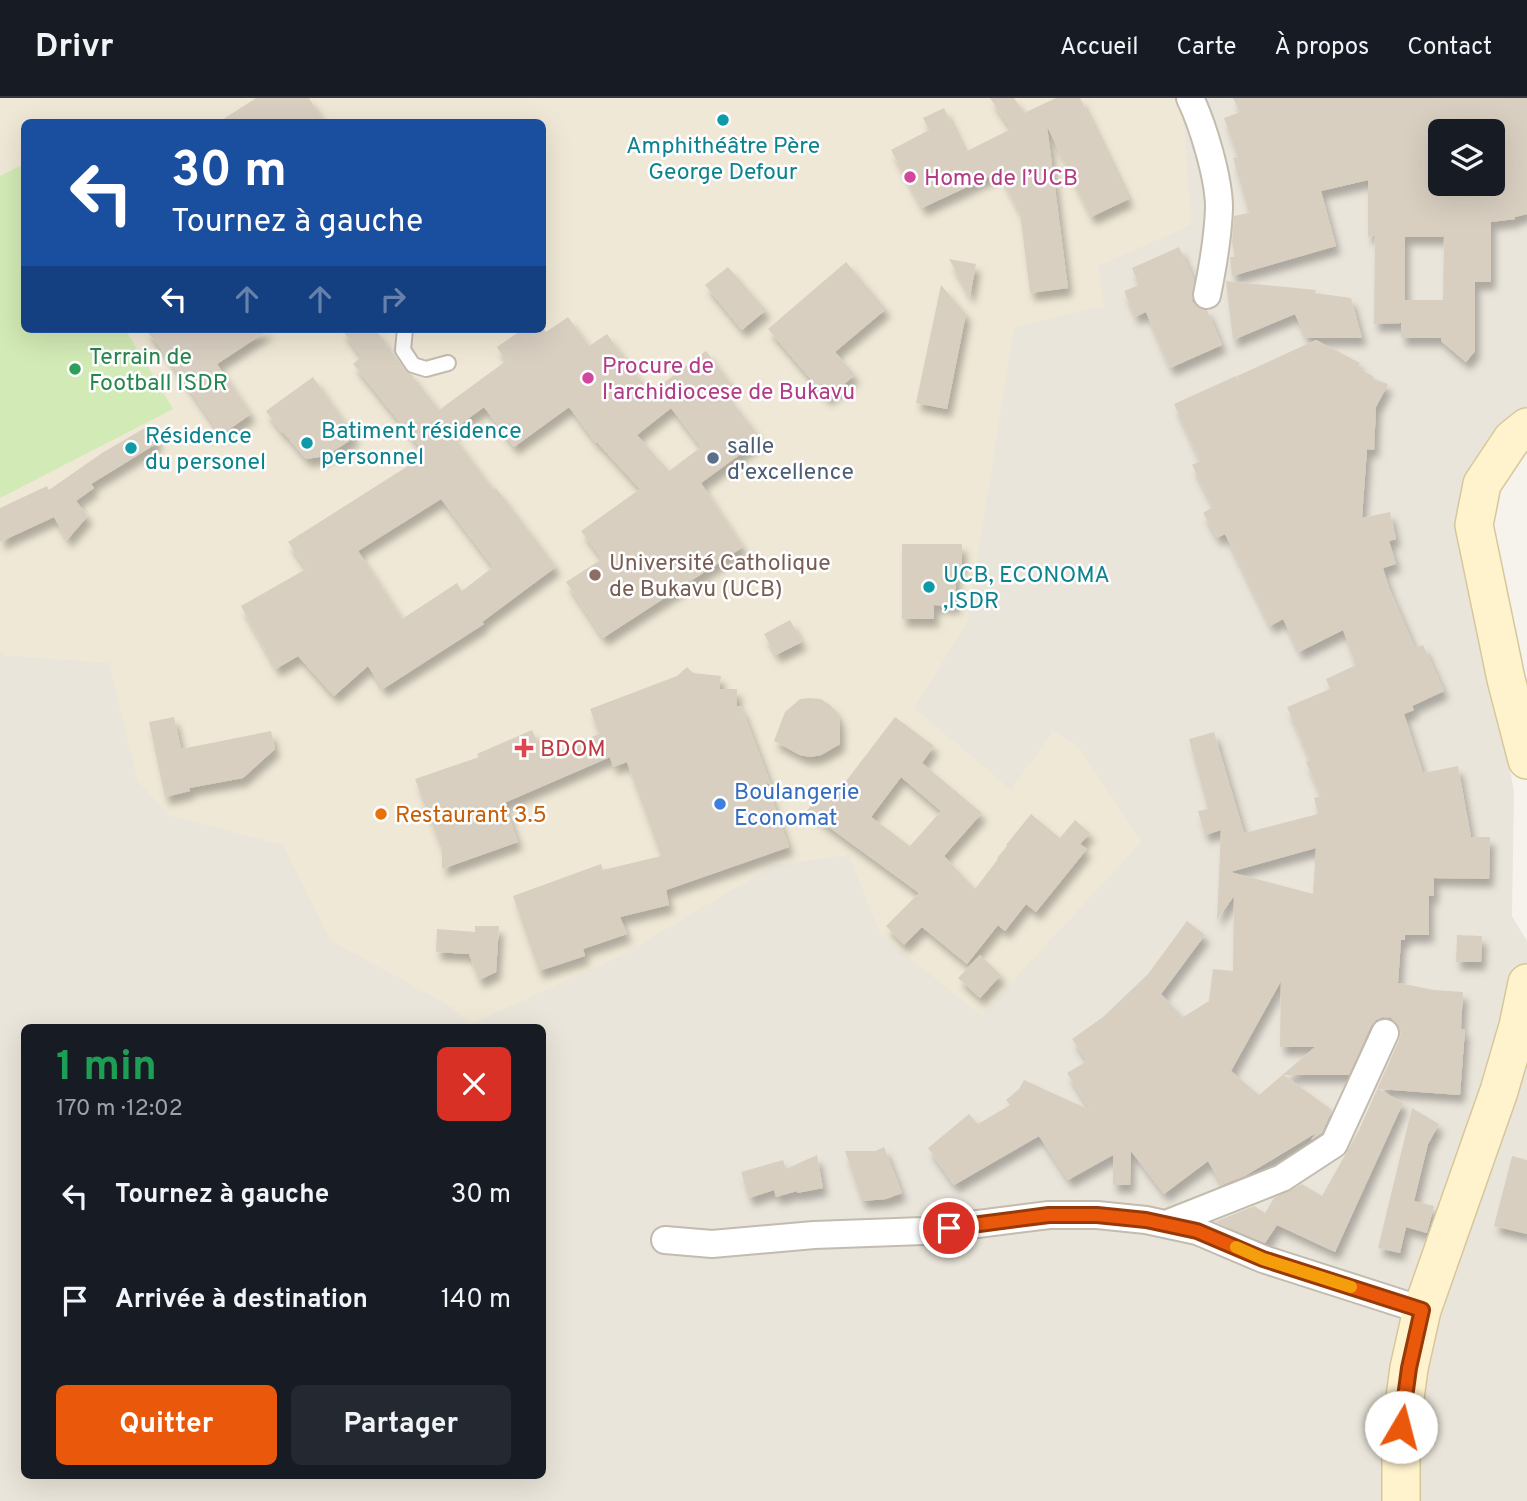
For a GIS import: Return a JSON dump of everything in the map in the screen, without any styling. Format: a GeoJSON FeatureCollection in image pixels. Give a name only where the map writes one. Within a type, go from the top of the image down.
{"type":"FeatureCollection","features":[{"type":"Feature","properties":{"kind":"street"},"geometry":{"type":"LineString","coordinates":[[1190,98],[1200,119],[1219,205],[1216,250],[1207,295]]}},
{"type":"Feature","properties":{"kind":"street"},"geometry":{"type":"LineString","coordinates":[[1527,427],[1512,439],[1482,484],[1474,525],[1506,679],[1527,760]]}},
{"type":"Feature","properties":{"kind":"street"},"geometry":{"type":"LineString","coordinates":[[1401,1501],[1401,1427],[1409,1368],[1422,1310],[1499,1091],[1527,983]]}},
{"type":"Feature","properties":{"kind":"street"},"geometry":{"type":"LineString","coordinates":[[1166,1224],[1282,1178],[1334,1144],[1385,1033]]}},
{"type":"Feature","properties":{"kind":"street"},"geometry":{"type":"LineString","coordinates":[[665,1240],[712,1244],[814,1235],[923,1231],[1049,1215],[1097,1215],[1197,1231],[1263,1259],[1422,1310]]}},
{"type":"Feature","properties":{"kind":"lane"},"geometry":{"type":"LineString","coordinates":[[405,333],[403,350],[412,365],[426,369],[447,363]]}},
{"type":"Feature","properties":{"kind":"shaded area"},"geometry":{"type":"Polygon","coordinates":[[[0,98],[1527,98],[1527,407],[1483,456],[1456,531],[1499,711],[1514,792],[1512,916],[1527,941],[1527,1501],[0,1501],[0,98]]]}},
{"type":"Feature","properties":{"kind":"shaded area","name":"Université Catholique de Bukavu (UCB)"},"geometry":{"type":"Polygon","coordinates":[[[0,98],[1177,98],[1183,109],[1191,225],[1098,266],[1104,307],[1014,327],[967,622],[914,708],[1011,790],[1053,731],[1079,747],[1141,842],[981,1015],[881,935],[849,855],[774,865],[622,955],[471,1024],[442,1001],[331,941],[283,845],[169,815],[138,781],[109,663],[4,655],[0,651],[0,98]]]}},
{"type":"Feature","properties":{"kind":"green space","name":"Terrain de Football ISDR"},"geometry":{"type":"Polygon","coordinates":[[[21,166],[21,333],[127,333],[173,409],[0,498],[0,176],[21,166]]]}},
{"type":"Feature","properties":{"kind":"building"},"geometry":{"type":"Polygon","coordinates":[[[256,98],[309,98],[322,119],[224,119],[256,98]]]}},
{"type":"Feature","properties":{"kind":"building"},"geometry":{"type":"Polygon","coordinates":[[[990,98],[1014,98],[1024,113],[1056,98],[1080,98],[1129,199],[1091,217],[1047,126],[1068,288],[1030,293],[1020,213],[999,172],[922,208],[891,150],[929,130],[923,118],[944,108],[965,152],[1011,129],[990,98]]]}},
{"type":"Feature","properties":{"kind":"building"},"geometry":{"type":"Polygon","coordinates":[[[1233,98],[1527,98],[1527,214],[1515,219],[1491,222],[1491,282],[1475,282],[1475,351],[1466,362],[1441,341],[1441,338],[1401,338],[1401,323],[1374,324],[1375,235],[1368,237],[1368,180],[1321,191],[1336,246],[1232,276],[1230,257],[1235,257],[1232,242],[1234,216],[1249,213],[1233,158],[1238,157],[1224,118],[1240,112],[1233,98]],[[1405,237],[1405,300],[1443,300],[1444,237],[1405,237]]]}},
{"type":"Feature","properties":{"kind":"building"},"geometry":{"type":"Polygon","coordinates":[[[1179,247],[1194,280],[1192,301],[1197,307],[1207,310],[1222,345],[1170,368],[1146,312],[1135,317],[1124,291],[1139,285],[1132,268],[1179,247]]]}},
{"type":"Feature","properties":{"kind":"building"},"geometry":{"type":"Polygon","coordinates":[[[949,259],[976,264],[970,297],[949,259]]]}},
{"type":"Feature","properties":{"kind":"building"},"geometry":{"type":"Polygon","coordinates":[[[846,262],[886,309],[835,352],[855,375],[827,398],[768,329],[846,262]]]}},
{"type":"Feature","properties":{"kind":"building"},"geometry":{"type":"Polygon","coordinates":[[[728,267],[766,310],[742,330],[705,285],[728,267]]]}},
{"type":"Feature","properties":{"kind":"building"},"geometry":{"type":"Polygon","coordinates":[[[1226,281],[1316,290],[1315,293],[1351,298],[1362,338],[1306,338],[1295,314],[1233,340],[1226,281]]]}},
{"type":"Feature","properties":{"kind":"building"},"geometry":{"type":"Polygon","coordinates":[[[941,285],[966,314],[947,409],[916,403],[941,285]]]}},
{"type":"Feature","properties":{"kind":"building"},"geometry":{"type":"Polygon","coordinates":[[[568,317],[589,346],[607,334],[650,393],[706,351],[731,384],[723,390],[761,439],[701,483],[743,547],[603,638],[566,582],[602,559],[581,531],[640,489],[596,443],[569,407],[514,447],[484,407],[450,432],[556,567],[482,622],[484,624],[383,689],[368,666],[334,696],[298,656],[276,669],[241,606],[306,569],[288,542],[419,459],[416,455],[422,450],[353,364],[361,357],[345,333],[378,333],[439,410],[506,361],[497,347],[517,333],[546,333],[568,317]],[[671,408],[637,435],[669,471],[701,447],[671,408]],[[441,499],[358,551],[402,619],[457,583],[462,591],[493,567],[441,499]]]}},
{"type":"Feature","properties":{"kind":"building"},"geometry":{"type":"Polygon","coordinates":[[[148,333],[264,333],[217,364],[251,414],[221,435],[148,333]]]}},
{"type":"Feature","properties":{"kind":"building"},"geometry":{"type":"Polygon","coordinates":[[[1316,340],[1360,363],[1358,368],[1373,376],[1373,379],[1388,384],[1376,407],[1374,450],[1367,449],[1362,518],[1390,512],[1396,539],[1389,541],[1396,564],[1383,568],[1389,588],[1415,648],[1423,645],[1444,691],[1412,706],[1414,710],[1404,714],[1423,773],[1458,766],[1471,837],[1490,837],[1489,879],[1434,878],[1434,896],[1429,896],[1429,935],[1405,935],[1405,940],[1401,940],[1398,983],[1463,992],[1461,1029],[1465,1029],[1460,1095],[1379,1089],[1403,1103],[1335,1252],[1277,1225],[1265,1243],[1215,1222],[1254,1206],[1265,1213],[1274,1198],[1302,1184],[1322,1196],[1359,1130],[1399,1040],[1401,1032],[1391,1018],[1383,1017],[1371,1026],[1349,1075],[1284,1075],[1332,1110],[1322,1133],[1311,1140],[1316,1133],[1245,1176],[1222,1185],[1208,1161],[1164,1194],[1131,1151],[1130,1185],[1113,1185],[1113,1155],[1068,1180],[1039,1136],[954,1185],[928,1148],[969,1114],[978,1124],[1010,1105],[1006,1100],[1019,1089],[1024,1080],[1090,1110],[1067,1073],[1087,1061],[1072,1039],[1103,1017],[1148,974],[1187,921],[1205,935],[1161,994],[1183,1017],[1209,1001],[1213,969],[1233,971],[1234,896],[1217,920],[1221,830],[1205,835],[1198,811],[1208,809],[1189,739],[1214,732],[1244,833],[1318,814],[1314,798],[1321,796],[1306,762],[1310,760],[1287,707],[1330,689],[1326,679],[1356,665],[1343,630],[1299,652],[1283,619],[1270,626],[1225,534],[1217,538],[1203,513],[1213,507],[1192,465],[1200,461],[1174,404],[1236,376],[1238,382],[1237,376],[1316,340]],[[1316,848],[1230,872],[1313,894],[1316,848]],[[1281,981],[1231,1071],[1259,1095],[1315,1047],[1280,1047],[1281,981]]]}},
{"type":"Feature","properties":{"kind":"building"},"geometry":{"type":"Polygon","coordinates":[[[313,377],[355,437],[326,456],[306,459],[266,411],[313,377]]]}},
{"type":"Feature","properties":{"kind":"building"},"geometry":{"type":"Polygon","coordinates":[[[148,426],[159,442],[91,484],[94,488],[76,501],[88,516],[67,540],[54,517],[0,542],[0,508],[47,486],[49,490],[102,453],[148,426]]]}},
{"type":"Feature","properties":{"kind":"building","name":"UCB, ECONOMA ,ISDR"},"geometry":{"type":"Polygon","coordinates":[[[902,544],[962,544],[962,568],[956,568],[956,606],[934,605],[934,619],[902,619],[902,544]]]}},
{"type":"Feature","properties":{"kind":"building"},"geometry":{"type":"Polygon","coordinates":[[[790,620],[802,642],[776,655],[764,634],[790,620]]]}},
{"type":"Feature","properties":{"kind":"building"},"geometry":{"type":"Polygon","coordinates":[[[687,667],[693,673],[721,676],[719,689],[737,689],[737,707],[741,706],[771,785],[766,782],[789,847],[666,890],[669,905],[620,917],[627,934],[583,949],[585,956],[539,971],[513,896],[601,864],[603,870],[661,856],[627,762],[613,767],[610,757],[504,803],[518,842],[442,869],[442,850],[415,779],[479,757],[477,754],[532,730],[544,757],[599,734],[590,709],[677,676],[687,667]]]}},
{"type":"Feature","properties":{"kind":"building"},"geometry":{"type":"Polygon","coordinates":[[[800,699],[821,699],[837,712],[840,744],[821,755],[810,757],[800,755],[774,741],[785,712],[800,699]]]}},
{"type":"Feature","properties":{"kind":"building"},"geometry":{"type":"Polygon","coordinates":[[[174,717],[181,749],[271,731],[275,749],[243,778],[189,788],[190,791],[165,797],[149,722],[174,717]]]}},
{"type":"Feature","properties":{"kind":"building"},"geometry":{"type":"Polygon","coordinates":[[[895,717],[934,746],[922,763],[982,813],[944,856],[975,889],[1031,814],[1060,838],[1075,820],[1090,833],[1080,844],[1087,849],[1036,912],[1026,904],[1005,931],[998,925],[967,964],[922,927],[904,945],[886,926],[919,893],[807,811],[826,785],[837,793],[895,717]],[[901,777],[871,817],[910,846],[941,811],[901,777]]]}},
{"type":"Feature","properties":{"kind":"building"},"geometry":{"type":"Polygon","coordinates":[[[475,926],[499,926],[496,972],[479,980],[469,954],[436,952],[437,929],[475,932],[475,926]]]}},
{"type":"Feature","properties":{"kind":"building"},"geometry":{"type":"Polygon","coordinates":[[[1457,935],[1482,936],[1481,962],[1456,962],[1457,935]]]}},
{"type":"Feature","properties":{"kind":"building"},"geometry":{"type":"Polygon","coordinates":[[[980,955],[1001,975],[980,998],[958,978],[980,955]]]}},
{"type":"Feature","properties":{"kind":"building"},"geometry":{"type":"Polygon","coordinates":[[[1412,1108],[1439,1124],[1428,1144],[1414,1201],[1434,1206],[1427,1233],[1406,1227],[1400,1253],[1378,1248],[1412,1108]]]}},
{"type":"Feature","properties":{"kind":"building"},"geometry":{"type":"Polygon","coordinates":[[[884,1147],[902,1193],[886,1199],[862,1201],[845,1151],[875,1151],[884,1147]]]}},
{"type":"Feature","properties":{"kind":"building"},"geometry":{"type":"Polygon","coordinates":[[[817,1155],[823,1188],[776,1197],[774,1190],[749,1198],[741,1172],[783,1160],[786,1169],[817,1155]]]}},
{"type":"Feature","properties":{"kind":"building"},"geometry":{"type":"Polygon","coordinates":[[[1512,1156],[1527,1160],[1527,1234],[1494,1226],[1512,1156]]]}},
{"type":"Feature","properties":{"kind":"slow traffic"},"geometry":{"type":"LineString","coordinates":[[1236,1247],[1263,1259],[1351,1287]]}},
{"type":"Feature","properties":{"kind":"place","name":"Amphithéâtre Père George Defour"},"geometry":{"type":"Point","coordinates":[723,120]}},
{"type":"Feature","properties":{"kind":"place","name":"Home de l’UCB"},"geometry":{"type":"Point","coordinates":[910,177]}},
{"type":"Feature","properties":{"kind":"place","name":"Terrain de Football ISDR"},"geometry":{"type":"Point","coordinates":[75,369]}},
{"type":"Feature","properties":{"kind":"place","name":"Procure de l'archidiocese de Bukavu"},"geometry":{"type":"Point","coordinates":[588,378]}},
{"type":"Feature","properties":{"kind":"place","name":"Batiment résidence personnel"},"geometry":{"type":"Point","coordinates":[307,443]}},
{"type":"Feature","properties":{"kind":"place","name":"Résidence du personel"},"geometry":{"type":"Point","coordinates":[131,448]}},
{"type":"Feature","properties":{"kind":"place","name":"salle d'excellence"},"geometry":{"type":"Point","coordinates":[713,458]}},
{"type":"Feature","properties":{"kind":"place","name":"Université Catholique de Bukavu (UCB)"},"geometry":{"type":"Point","coordinates":[595,575]}},
{"type":"Feature","properties":{"kind":"place","name":"UCB, ECONOMA ,ISDR"},"geometry":{"type":"Point","coordinates":[929,587]}},
{"type":"Feature","properties":{"kind":"place","name":"BDOM"},"geometry":{"type":"Point","coordinates":[524,748]}},
{"type":"Feature","properties":{"kind":"place","name":"Boulangerie Economat"},"geometry":{"type":"Point","coordinates":[720,804]}},
{"type":"Feature","properties":{"kind":"place","name":"Restaurant 3.5"},"geometry":{"type":"Point","coordinates":[381,814]}},
{"type":"Feature","properties":{"kind":"route"},"geometry":{"type":"LineString","coordinates":[[949,1228],[1049,1215],[1097,1215],[1146,1220],[1197,1231],[1263,1259],[1422,1310],[1409,1368],[1401,1427]]}}]}
